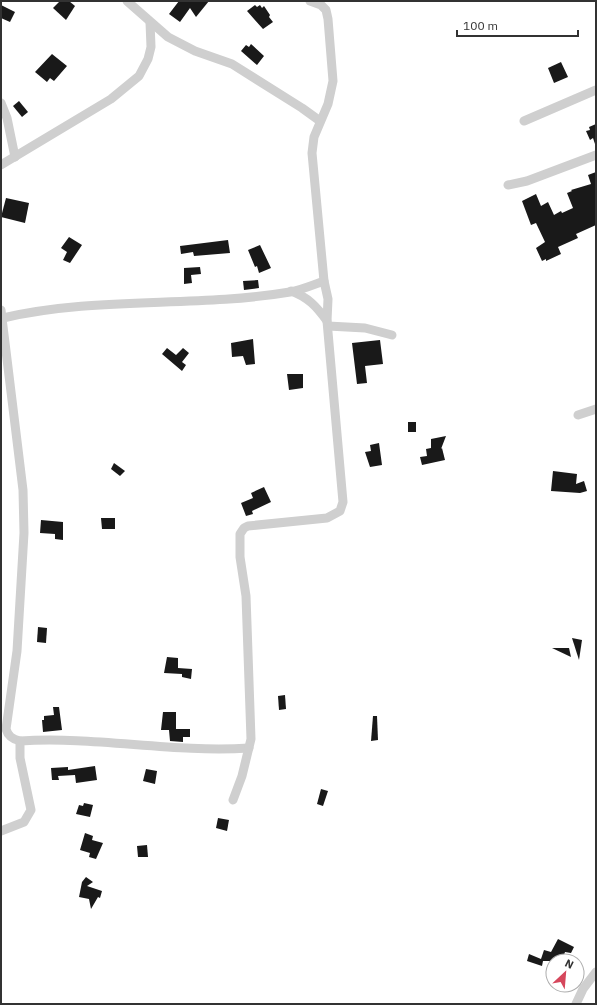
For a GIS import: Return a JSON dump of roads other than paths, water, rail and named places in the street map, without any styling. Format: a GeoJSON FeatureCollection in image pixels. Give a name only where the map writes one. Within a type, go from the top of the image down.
{"type":"FeatureCollection","features":[{"type":"Feature","properties":{"kind":"street"},"geometry":{"type":"LineString","coordinates":[[127,1],[168,37],[196,51],[232,64],[320,121]]}},
{"type":"Feature","properties":{"kind":"street"},"geometry":{"type":"LineString","coordinates":[[233,800],[251,739],[246,596],[240,557],[240,534],[244,528],[248,526],[327,518],[340,511],[343,502],[327,323],[328,299],[324,281],[312,153],[314,137],[328,104],[333,81],[331,43],[326,10],[321,5],[310,1]]}},
{"type":"Feature","properties":{"kind":"street"},"geometry":{"type":"LineString","coordinates":[[1,165],[111,99],[139,76],[148,59],[151,47],[150,22]]}},
{"type":"Feature","properties":{"kind":"street"},"geometry":{"type":"LineString","coordinates":[[524,121],[596,90]]}},
{"type":"Feature","properties":{"kind":"street"},"geometry":{"type":"LineString","coordinates":[[1,103],[7,118],[15,156]]}},
{"type":"Feature","properties":{"kind":"street"},"geometry":{"type":"LineString","coordinates":[[508,185],[596,155]]}},
{"type":"Feature","properties":{"kind":"street"},"geometry":{"type":"LineString","coordinates":[[249,748],[213,749],[65,739],[20,741],[4,734],[17,651],[24,533],[23,490],[1,313],[27,312],[71,307],[252,297],[291,292],[324,281]]}},
{"type":"Feature","properties":{"kind":"street"},"geometry":{"type":"LineString","coordinates":[[291,292],[302,295],[310,301],[327,323],[365,328],[392,335]]}},
{"type":"Feature","properties":{"kind":"street"},"geometry":{"type":"LineString","coordinates":[[578,415],[596,409]]}},
{"type":"Feature","properties":{"kind":"street"},"geometry":{"type":"LineString","coordinates":[[1,831],[24,822],[28,818],[31,810],[20,758],[20,741]]}},
{"type":"Feature","properties":{"kind":"street"},"geometry":{"type":"LineString","coordinates":[[576,1004],[583,989],[596,972]]}}]}
